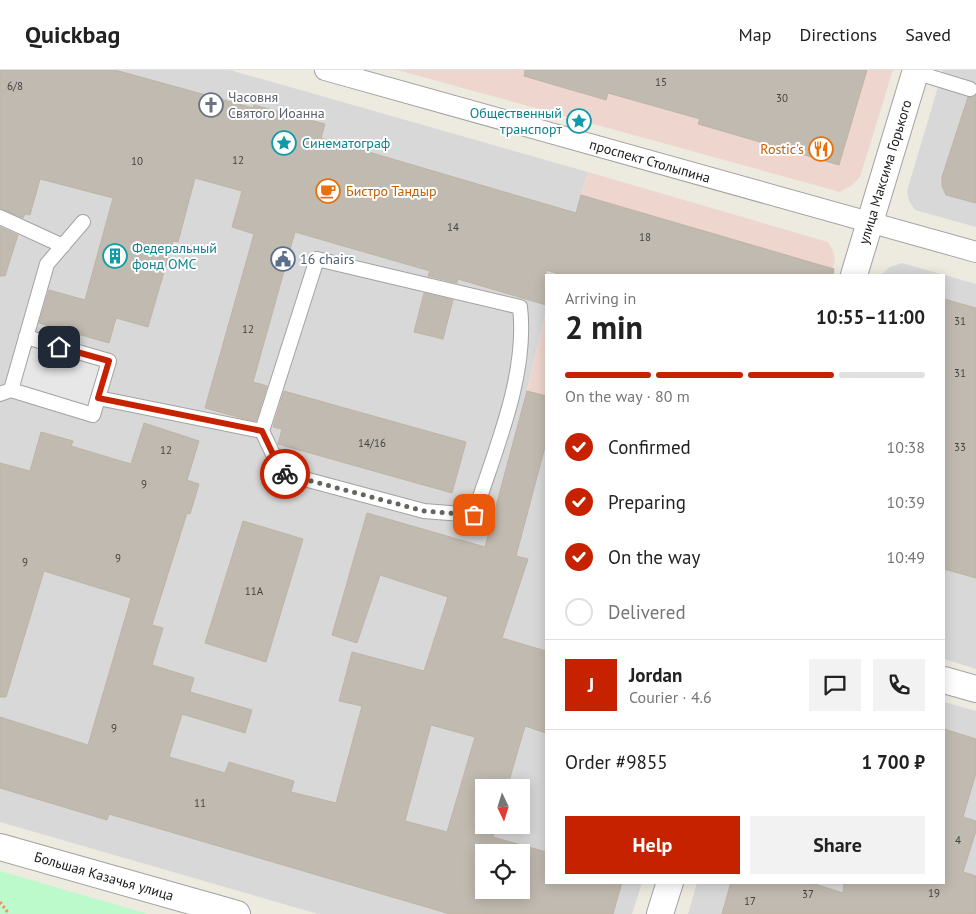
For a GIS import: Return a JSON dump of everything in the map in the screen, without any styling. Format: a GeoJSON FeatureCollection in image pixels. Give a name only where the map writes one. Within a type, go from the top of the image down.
{"type":"FeatureCollection","features":[{"type":"Feature","properties":{"kind":"street","name":"проспект Столыпина"},"geometry":{"type":"LineString","coordinates":[[325,70],[976,252]]}},
{"type":"Feature","properties":{"kind":"street","name":"улица Максима Горького"},"geometry":{"type":"LineString","coordinates":[[854,274],[915,71]]}},
{"type":"Feature","properties":{"kind":"street"},"geometry":{"type":"LineString","coordinates":[[945,680],[976,689]]}},
{"type":"Feature","properties":{"kind":"street","name":"Большая Казачья улица"},"geometry":{"type":"LineString","coordinates":[[0,847],[237,914]]}},
{"type":"Feature","properties":{"kind":"street"},"geometry":{"type":"LineString","coordinates":[[660,914],[669,884]]}},
{"type":"Feature","properties":{"kind":"lane"},"geometry":{"type":"LineString","coordinates":[[915,71],[970,89]]}},
{"type":"Feature","properties":{"kind":"lane"},"geometry":{"type":"LineString","coordinates":[[0,217],[63,246]]}},
{"type":"Feature","properties":{"kind":"lane"},"geometry":{"type":"LineString","coordinates":[[26,337],[109,361],[93,415],[5,392],[46,264],[84,222]]}},
{"type":"Feature","properties":{"kind":"lane"},"geometry":{"type":"LineString","coordinates":[[317,258],[520,306],[523,328],[517,380],[474,515],[424,511],[282,473],[262,431],[317,258]]}},
{"type":"Feature","properties":{"kind":"lane"},"geometry":{"type":"LineString","coordinates":[[98,398],[262,431]]}},
{"type":"Feature","properties":{"kind":"path"},"geometry":{"type":"LineString","coordinates":[[0,902],[9,914]]}},
{"type":"Feature","properties":{"kind":"shaded area"},"geometry":{"type":"Polygon","coordinates":[[[0,70],[230,70],[588,172],[557,274],[545,274],[545,316],[527,390],[545,396],[545,884],[642,884],[632,914],[318,914],[0,822],[0,70]]]}},
{"type":"Feature","properties":{"kind":"shaded area"},"geometry":{"type":"Polygon","coordinates":[[[397,70],[893,70],[860,177],[851,186],[840,192],[397,70]]]}},
{"type":"Feature","properties":{"kind":"shaded area"},"geometry":{"type":"Polygon","coordinates":[[[943,70],[976,70],[976,227],[915,210],[909,201],[907,191],[943,70]]]}},
{"type":"Feature","properties":{"kind":"shaded area"},"geometry":{"type":"Polygon","coordinates":[[[588,172],[828,242],[833,251],[835,261],[830,274],[557,274],[588,172]]]}},
{"type":"Feature","properties":{"kind":"shaded area"},"geometry":{"type":"Polygon","coordinates":[[[902,263],[941,274],[882,274],[890,267],[902,263]]]}},
{"type":"Feature","properties":{"kind":"shaded area"},"geometry":{"type":"Polygon","coordinates":[[[945,275],[976,284],[976,669],[945,659],[945,275]]]}},
{"type":"Feature","properties":{"kind":"shaded area"},"geometry":{"type":"Polygon","coordinates":[[[545,316],[545,396],[527,391],[545,316]]]}},
{"type":"Feature","properties":{"kind":"shaded area"},"geometry":{"type":"Polygon","coordinates":[[[26,337],[109,361],[93,415],[11,390],[26,337]]]}},
{"type":"Feature","properties":{"kind":"shaded area"},"geometry":{"type":"Polygon","coordinates":[[[945,702],[976,711],[976,914],[688,914],[697,884],[945,884],[945,702]]]}},
{"type":"Feature","properties":{"kind":"green space"},"geometry":{"type":"Polygon","coordinates":[[[0,871],[148,914],[0,914],[0,871]]]}},
{"type":"Feature","properties":{"kind":"building"},"geometry":{"type":"Polygon","coordinates":[[[0,70],[115,70],[253,108],[254,105],[325,124],[321,138],[576,213],[581,195],[834,269],[833,274],[559,274],[546,270],[545,305],[458,279],[457,283],[428,276],[430,271],[295,232],[253,382],[267,386],[256,421],[205,408],[254,234],[232,227],[242,191],[195,178],[178,242],[173,241],[148,327],[116,318],[109,343],[39,323],[49,290],[85,300],[113,198],[40,179],[30,215],[25,214],[23,218],[0,208],[0,70]]]}},
{"type":"Feature","properties":{"kind":"building"},"geometry":{"type":"Polygon","coordinates":[[[525,70],[867,70],[839,165],[698,124],[700,119],[608,93],[606,100],[524,76],[525,70]]]}},
{"type":"Feature","properties":{"kind":"building"},"geometry":{"type":"Polygon","coordinates":[[[976,95],[976,203],[946,195],[942,186],[942,177],[968,97],[976,95]]]}},
{"type":"Feature","properties":{"kind":"building"},"geometry":{"type":"Polygon","coordinates":[[[0,227],[18,235],[5,276],[0,276],[0,227]]]}},
{"type":"Feature","properties":{"kind":"building"},"geometry":{"type":"Polygon","coordinates":[[[424,293],[453,300],[443,339],[414,332],[424,293]]]}},
{"type":"Feature","properties":{"kind":"building"},"geometry":{"type":"Polygon","coordinates":[[[945,299],[976,308],[976,578],[945,569],[945,299]]]}},
{"type":"Feature","properties":{"kind":"building"},"geometry":{"type":"Polygon","coordinates":[[[284,391],[466,442],[452,493],[278,444],[282,429],[273,427],[284,391]]]}},
{"type":"Feature","properties":{"kind":"building"},"geometry":{"type":"Polygon","coordinates":[[[527,391],[545,396],[545,447],[516,556],[528,559],[502,638],[545,651],[545,733],[525,726],[510,779],[475,779],[475,834],[494,834],[493,837],[518,844],[475,844],[475,899],[530,899],[530,847],[545,852],[545,884],[621,884],[613,914],[450,914],[109,814],[107,820],[0,788],[0,717],[88,745],[131,598],[44,571],[6,697],[0,697],[0,463],[30,471],[41,432],[73,441],[71,446],[131,464],[144,423],[199,441],[187,480],[199,484],[190,514],[187,513],[152,625],[163,628],[152,665],[194,678],[190,692],[252,710],[245,733],[182,714],[169,757],[225,773],[229,762],[294,781],[291,792],[336,803],[362,706],[339,701],[352,652],[424,671],[448,597],[380,575],[357,643],[332,635],[367,513],[485,547],[527,391]],[[431,725],[405,821],[447,832],[475,737],[431,725]]]}},
{"type":"Feature","properties":{"kind":"building"},"geometry":{"type":"Polygon","coordinates":[[[243,521],[303,539],[266,662],[205,643],[243,521]]]}},
{"type":"Feature","properties":{"kind":"building"},"geometry":{"type":"Polygon","coordinates":[[[945,729],[976,739],[976,773],[963,817],[976,821],[976,831],[963,872],[976,876],[976,914],[722,914],[730,884],[814,884],[843,893],[844,884],[945,884],[945,729]]]}},
{"type":"Feature","properties":{"kind":"way so far"},"geometry":{"type":"LineString","coordinates":[[285,474],[424,511],[474,515]]}},
{"type":"Feature","properties":{"kind":"place","name":"Часовня Святого Иоанна"},"geometry":{"type":"Point","coordinates":[211,105]}},
{"type":"Feature","properties":{"kind":"place","name":"Общественный транспорт"},"geometry":{"type":"Point","coordinates":[579,121]}},
{"type":"Feature","properties":{"kind":"place","name":"Синематограф"},"geometry":{"type":"Point","coordinates":[284,143]}},
{"type":"Feature","properties":{"kind":"place","name":"Rostic's"},"geometry":{"type":"Point","coordinates":[821,149]}},
{"type":"Feature","properties":{"kind":"place","name":"Бистро Тандыр"},"geometry":{"type":"Point","coordinates":[328,191]}},
{"type":"Feature","properties":{"kind":"place","name":"Федеральный фонд ОМС"},"geometry":{"type":"Point","coordinates":[115,256]}},
{"type":"Feature","properties":{"kind":"place","name":"16 chairs"},"geometry":{"type":"Point","coordinates":[283,259]}},
{"type":"Feature","properties":{"kind":"route"},"geometry":{"type":"LineString","coordinates":[[59,347],[109,361],[98,398],[262,431],[282,473],[285,474]]}}]}
